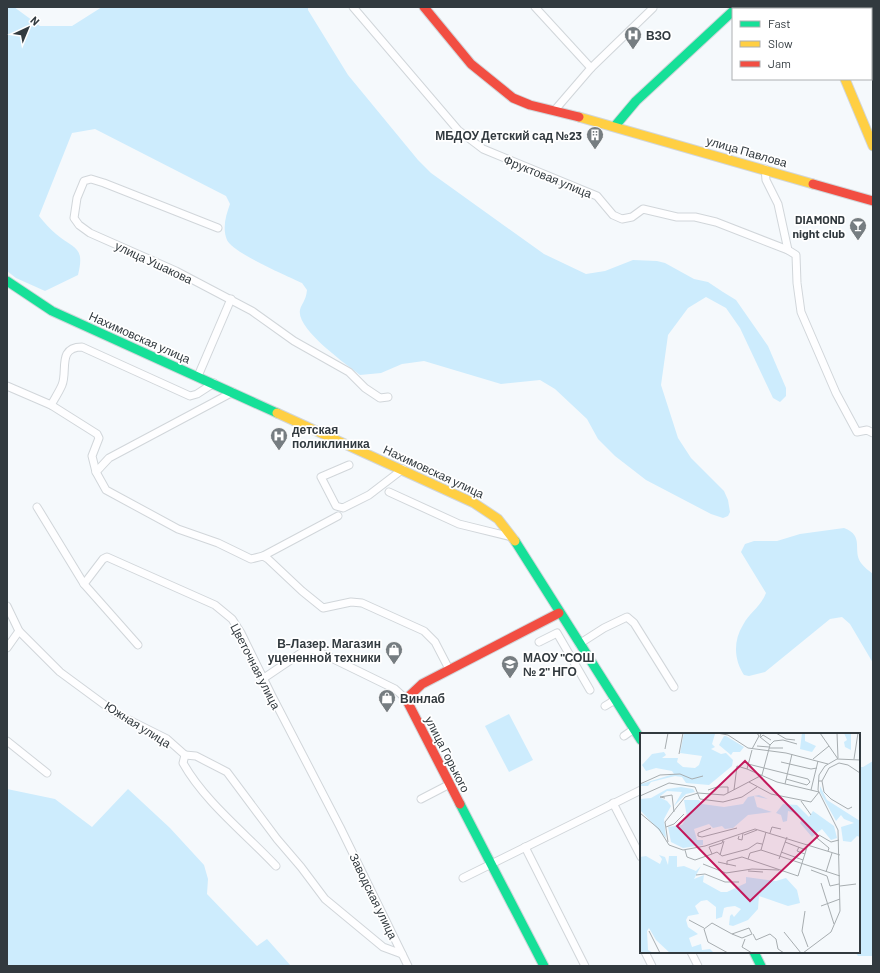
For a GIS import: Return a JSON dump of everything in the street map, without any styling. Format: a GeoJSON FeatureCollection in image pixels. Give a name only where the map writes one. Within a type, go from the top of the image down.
{"type":"FeatureCollection","features":[{"type":"Feature","properties":{"kind":"main road","name":"улица Павлова"},"geometry":{"type":"LineString","coordinates":[[424,7],[467,59],[490,81],[513,98],[530,105],[615,126],[765,168],[873,201]]}},
{"type":"Feature","properties":{"kind":"main road"},"geometry":{"type":"LineString","coordinates":[[615,126],[636,101],[732,12]]}},
{"type":"Feature","properties":{"kind":"main road"},"geometry":{"type":"LineString","coordinates":[[846,80],[873,146]]}},
{"type":"Feature","properties":{"kind":"main road","name":"Нахимовская улица"},"geometry":{"type":"LineString","coordinates":[[7,280],[52,311],[403,469],[484,508],[498,519],[512,537],[640,738]]}},
{"type":"Feature","properties":{"kind":"main road"},"geometry":{"type":"LineString","coordinates":[[406,699],[422,684],[448,669],[559,613]]}},
{"type":"Feature","properties":{"kind":"main road","name":"улица Горького"},"geometry":{"type":"LineString","coordinates":[[406,699],[544,966]]}},
{"type":"Feature","properties":{"kind":"main road"},"geometry":{"type":"LineString","coordinates":[[754,953],[760,966]]}},
{"type":"Feature","properties":{"kind":"street","name":"Фруктовая улица"},"geometry":{"type":"LineString","coordinates":[[354,7],[458,130],[483,149],[597,196],[613,215],[622,219],[632,217],[642,209],[677,217],[695,216],[716,222],[788,250]]}},
{"type":"Feature","properties":{"kind":"street"},"geometry":{"type":"LineString","coordinates":[[535,7],[591,68]]}},
{"type":"Feature","properties":{"kind":"street"},"geometry":{"type":"LineString","coordinates":[[554,111],[591,68],[653,8]]}},
{"type":"Feature","properties":{"kind":"street"},"geometry":{"type":"LineString","coordinates":[[765,168],[766,180],[778,204],[788,250],[796,255],[797,283],[801,312],[836,393],[857,432],[867,430],[873,433]]}},
{"type":"Feature","properties":{"kind":"street","name":"улица Ушакова"},"geometry":{"type":"LineString","coordinates":[[218,228],[91,179],[84,181],[77,198],[74,218],[79,225],[90,232],[176,271],[252,311],[294,341],[349,372],[365,388],[380,398],[388,398]]}},
{"type":"Feature","properties":{"kind":"street"},"geometry":{"type":"LineString","coordinates":[[198,376],[230,299]]}},
{"type":"Feature","properties":{"kind":"street"},"geometry":{"type":"LineString","coordinates":[[51,405],[63,384],[66,355],[76,347],[82,347],[190,396],[197,394],[214,383]]}},
{"type":"Feature","properties":{"kind":"street"},"geometry":{"type":"LineString","coordinates":[[7,386],[51,405],[97,434],[99,438],[92,456],[96,472],[106,490],[178,529],[218,543],[251,559],[263,556],[338,516]]}},
{"type":"Feature","properties":{"kind":"street"},"geometry":{"type":"LineString","coordinates":[[96,472],[109,458],[233,392]]}},
{"type":"Feature","properties":{"kind":"street"},"geometry":{"type":"LineString","coordinates":[[349,465],[321,477],[336,506],[343,508],[369,495],[403,469]]}},
{"type":"Feature","properties":{"kind":"street"},"geometry":{"type":"LineString","coordinates":[[389,492],[459,524],[512,537]]}},
{"type":"Feature","properties":{"kind":"street"},"geometry":{"type":"LineString","coordinates":[[37,507],[84,584],[138,645]]}},
{"type":"Feature","properties":{"kind":"street"},"geometry":{"type":"LineString","coordinates":[[263,556],[323,608],[351,602],[362,603],[424,631],[434,642],[448,669]]}},
{"type":"Feature","properties":{"kind":"street","name":"Цветочная улица"},"geometry":{"type":"LineString","coordinates":[[84,584],[103,559],[107,557],[215,605],[232,619],[242,633],[272,696],[340,827]]}},
{"type":"Feature","properties":{"kind":"street","name":"Южная улица"},"geometry":{"type":"LineString","coordinates":[[7,606],[19,631],[34,648],[80,688],[127,719],[167,739],[185,755]]}},
{"type":"Feature","properties":{"kind":"street"},"geometry":{"type":"LineString","coordinates":[[579,644],[604,628],[627,618],[634,623],[674,687]]}},
{"type":"Feature","properties":{"kind":"street"},"geometry":{"type":"LineString","coordinates":[[7,648],[19,631]]}},
{"type":"Feature","properties":{"kind":"street"},"geometry":{"type":"LineString","coordinates":[[539,642],[557,633],[590,690]]}},
{"type":"Feature","properties":{"kind":"street","name":"улица Горького"},"geometry":{"type":"LineString","coordinates":[[264,678],[304,651],[313,649],[395,689],[406,699]]}},
{"type":"Feature","properties":{"kind":"street"},"geometry":{"type":"LineString","coordinates":[[606,706],[615,700]]}},
{"type":"Feature","properties":{"kind":"street"},"geometry":{"type":"LineString","coordinates":[[624,736],[634,729]]}},
{"type":"Feature","properties":{"kind":"street"},"geometry":{"type":"LineString","coordinates":[[7,741],[47,773]]}},
{"type":"Feature","properties":{"kind":"street"},"geometry":{"type":"LineString","coordinates":[[276,866],[206,794],[191,776],[183,762],[185,755],[196,756],[226,772],[277,840],[302,867],[325,899],[382,947],[402,954]]}},
{"type":"Feature","properties":{"kind":"street"},"geometry":{"type":"LineString","coordinates":[[421,799],[450,784]]}},
{"type":"Feature","properties":{"kind":"street"},"geometry":{"type":"LineString","coordinates":[[463,878],[640,790]]}},
{"type":"Feature","properties":{"kind":"street"},"geometry":{"type":"LineString","coordinates":[[613,803],[640,855]]}},
{"type":"Feature","properties":{"kind":"street","name":"Заводская улица"},"geometry":{"type":"LineString","coordinates":[[340,827],[408,966]]}},
{"type":"Feature","properties":{"kind":"street"},"geometry":{"type":"LineString","coordinates":[[524,847],[585,966]]}},
{"type":"Feature","properties":{"kind":"street"},"geometry":{"type":"LineString","coordinates":[[646,953],[652,966]]}},
{"type":"Feature","properties":{"kind":"street"},"geometry":{"type":"LineString","coordinates":[[692,953],[698,966]]}},
{"type":"Feature","properties":{"kind":"shaded area"},"geometry":{"type":"Polygon","coordinates":[[[7,7],[14,7],[40,26],[72,26],[102,7],[308,7],[308,10],[348,75],[418,160],[431,173],[544,254],[586,274],[605,271],[633,260],[657,261],[665,263],[694,279],[708,282],[736,300],[768,346],[786,388],[786,396],[780,402],[773,398],[740,328],[726,308],[706,297],[688,308],[668,335],[661,385],[678,438],[691,458],[724,491],[728,500],[730,512],[728,516],[723,518],[711,514],[646,480],[615,456],[598,439],[587,419],[555,389],[540,380],[501,384],[424,361],[402,364],[381,373],[360,375],[323,346],[306,327],[301,318],[300,310],[306,297],[307,290],[302,283],[249,257],[231,245],[227,240],[225,226],[230,204],[226,196],[95,129],[72,133],[39,216],[54,232],[77,250],[80,259],[78,275],[45,291],[16,278],[7,271],[7,7]]]}},
{"type":"Feature","properties":{"kind":"shaded area"},"geometry":{"type":"Polygon","coordinates":[[[844,528],[854,535],[861,563],[873,574],[873,663],[850,624],[842,617],[830,619],[765,672],[749,676],[744,675],[738,663],[736,644],[740,631],[766,593],[741,552],[745,544],[754,541],[777,541],[800,534],[844,528]]]}},
{"type":"Feature","properties":{"kind":"shaded area"},"geometry":{"type":"Polygon","coordinates":[[[509,714],[533,760],[509,772],[485,726],[509,714]]]}},
{"type":"Feature","properties":{"kind":"shaded area"},"geometry":{"type":"Polygon","coordinates":[[[873,761],[873,956],[858,956],[856,953],[860,953],[860,767],[863,767],[873,761]]]}},
{"type":"Feature","properties":{"kind":"shaded area"},"geometry":{"type":"Polygon","coordinates":[[[7,789],[55,799],[92,827],[128,789],[170,828],[204,865],[208,879],[207,894],[257,946],[267,939],[291,966],[7,966],[7,789]]]}},
{"type":"Feature","properties":{"kind":"traffic: fast"},"geometry":{"type":"LineString","coordinates":[[615,126],[636,101],[732,12]]}},
{"type":"Feature","properties":{"kind":"traffic: fast"},"geometry":{"type":"LineString","coordinates":[[7,281],[52,311],[277,413]]}},
{"type":"Feature","properties":{"kind":"traffic: fast"},"geometry":{"type":"LineString","coordinates":[[515,541],[640,738]]}},
{"type":"Feature","properties":{"kind":"traffic: fast"},"geometry":{"type":"LineString","coordinates":[[460,804],[544,966]]}},
{"type":"Feature","properties":{"kind":"traffic: fast"},"geometry":{"type":"LineString","coordinates":[[754,953],[761,966]]}},
{"type":"Feature","properties":{"kind":"traffic: slow"},"geometry":{"type":"LineString","coordinates":[[845,80],[873,146]]}},
{"type":"Feature","properties":{"kind":"traffic: slow"},"geometry":{"type":"LineString","coordinates":[[579,117],[813,184]]}},
{"type":"Feature","properties":{"kind":"traffic: slow"},"geometry":{"type":"LineString","coordinates":[[277,413],[474,503],[498,519],[515,541]]}},
{"type":"Feature","properties":{"kind":"traffic: jam"},"geometry":{"type":"LineString","coordinates":[[424,7],[471,64],[513,98],[530,105],[579,117]]}},
{"type":"Feature","properties":{"kind":"traffic: jam"},"geometry":{"type":"LineString","coordinates":[[813,184],[873,201]]}},
{"type":"Feature","properties":{"kind":"traffic: jam"},"geometry":{"type":"LineString","coordinates":[[460,804],[406,699],[422,684],[559,613]]}},
{"type":"Feature","properties":{"kind":"place","name":"ВЗО"},"geometry":{"type":"Point","coordinates":[633,50]}},
{"type":"Feature","properties":{"kind":"place","name":"МБДОУ Детский сад №23"},"geometry":{"type":"Point","coordinates":[595,150]}},
{"type":"Feature","properties":{"kind":"place","name":"DIAMOND night club"},"geometry":{"type":"Point","coordinates":[858,241]}},
{"type":"Feature","properties":{"kind":"place","name":"детская поликлиника"},"geometry":{"type":"Point","coordinates":[279,451]}},
{"type":"Feature","properties":{"kind":"place","name":"В-Лазер. Магазин уцененной техники"},"geometry":{"type":"Point","coordinates":[394,665]}},
{"type":"Feature","properties":{"kind":"place","name":"МАОУ \"СОШ № 2\" НГО"},"geometry":{"type":"Point","coordinates":[510,679]}},
{"type":"Feature","properties":{"kind":"place","name":"Винлаб"},"geometry":{"type":"Point","coordinates":[387,713]}}]}
